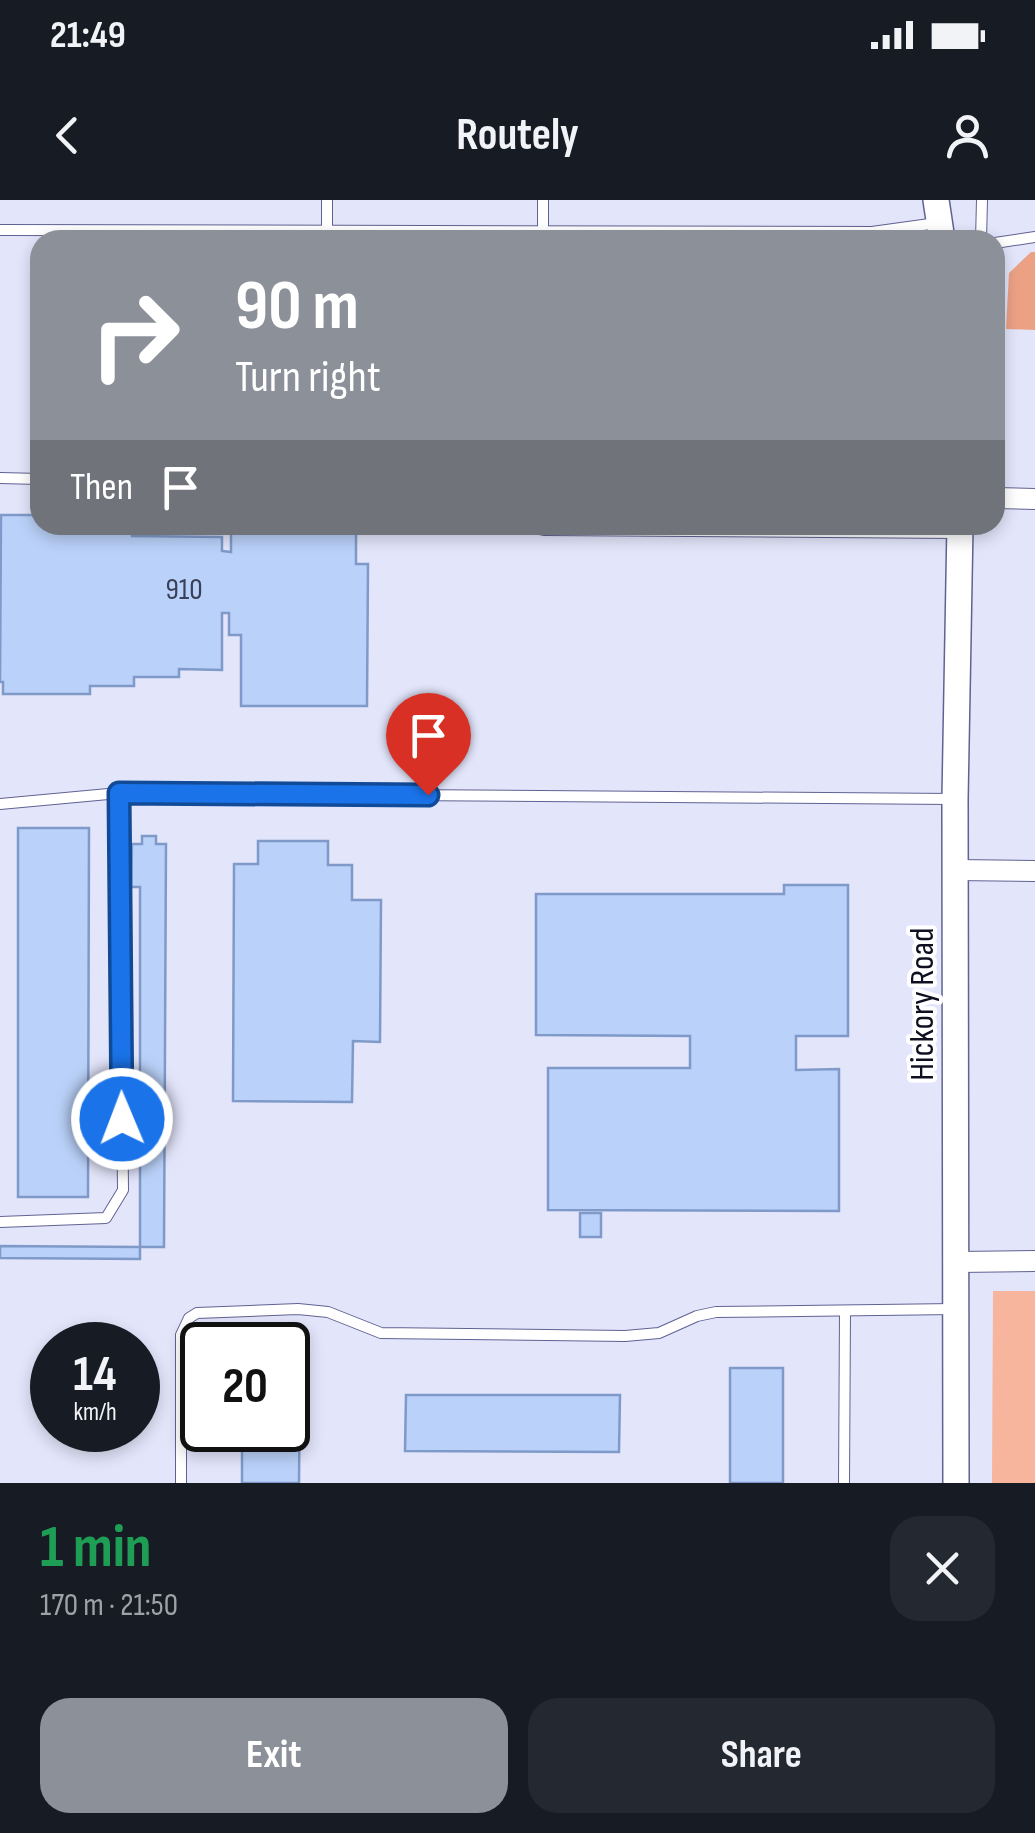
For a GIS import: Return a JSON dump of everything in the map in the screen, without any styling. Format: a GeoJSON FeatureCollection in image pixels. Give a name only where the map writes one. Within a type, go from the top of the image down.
{"type":"FeatureCollection","features":[{"type":"Feature","properties":{"kind":"street"},"geometry":{"type":"LineString","coordinates":[[922,200],[938,221]]}},
{"type":"Feature","properties":{"kind":"street"},"geometry":{"type":"LineString","coordinates":[[1005,498],[1035,499]]}},
{"type":"Feature","properties":{"kind":"street","name":"Hickory Road"},"geometry":{"type":"LineString","coordinates":[[956,1483],[955,800],[960,535]]}},
{"type":"Feature","properties":{"kind":"street"},"geometry":{"type":"LineString","coordinates":[[955,870],[1035,871]]}},
{"type":"Feature","properties":{"kind":"street"},"geometry":{"type":"LineString","coordinates":[[958,1262],[1035,1261]]}},
{"type":"Feature","properties":{"kind":"lane"},"geometry":{"type":"LineString","coordinates":[[327,200],[328,230]]}},
{"type":"Feature","properties":{"kind":"lane"},"geometry":{"type":"LineString","coordinates":[[543,200],[543,230]]}},
{"type":"Feature","properties":{"kind":"lane"},"geometry":{"type":"LineString","coordinates":[[981,230],[982,200]]}},
{"type":"Feature","properties":{"kind":"lane"},"geometry":{"type":"LineString","coordinates":[[884,230],[938,221]]}},
{"type":"Feature","properties":{"kind":"lane"},"geometry":{"type":"LineString","coordinates":[[0,230],[30,231]]}},
{"type":"Feature","properties":{"kind":"lane"},"geometry":{"type":"LineString","coordinates":[[1005,242],[1035,237]]}},
{"type":"Feature","properties":{"kind":"lane"},"geometry":{"type":"LineString","coordinates":[[0,478],[30,478]]}},
{"type":"Feature","properties":{"kind":"lane"},"geometry":{"type":"LineString","coordinates":[[0,804],[119,793],[955,800]]}},
{"type":"Feature","properties":{"kind":"lane"},"geometry":{"type":"LineString","coordinates":[[0,1222],[106,1218],[123,1190],[119,793]]}},
{"type":"Feature","properties":{"kind":"lane"},"geometry":{"type":"LineString","coordinates":[[181,1483],[181,1336],[189,1318],[198,1312],[328,1312],[381,1334],[625,1336],[659,1333],[696,1316],[716,1312],[957,1309]]}},
{"type":"Feature","properties":{"kind":"lane"},"geometry":{"type":"LineString","coordinates":[[844,1483],[846,1311]]}},
{"type":"Feature","properties":{"kind":"shaded area"},"geometry":{"type":"Polygon","coordinates":[[[1035,252],[1035,330],[1006,329],[1009,273],[1035,252]]]}},
{"type":"Feature","properties":{"kind":"shaded area"},"geometry":{"type":"Polygon","coordinates":[[[993,1291],[1035,1291],[1035,1483],[992,1483],[993,1291]]]}},
{"type":"Feature","properties":{"kind":"building"},"geometry":{"type":"Polygon","coordinates":[[[1,515],[30,515],[30,535],[222,537],[222,551],[231,552],[231,535],[356,535],[356,564],[368,564],[367,706],[241,706],[241,635],[229,635],[229,613],[222,613],[222,670],[179,669],[179,677],[134,677],[134,686],[90,686],[90,694],[3,694],[1,515]]]}},
{"type":"Feature","properties":{"kind":"building"},"geometry":{"type":"Polygon","coordinates":[[[18,828],[89,828],[88,1197],[18,1197],[18,828]]]}},
{"type":"Feature","properties":{"kind":"building"},"geometry":{"type":"Polygon","coordinates":[[[142,836],[156,836],[156,844],[166,844],[164,1247],[140,1247],[140,887],[131,887],[132,844],[142,844],[142,836]]]}},
{"type":"Feature","properties":{"kind":"building"},"geometry":{"type":"Polygon","coordinates":[[[258,841],[328,841],[328,865],[352,865],[352,900],[381,900],[380,1042],[353,1041],[352,1102],[233,1101],[234,864],[258,864],[258,841]]]}},
{"type":"Feature","properties":{"kind":"building"},"geometry":{"type":"Polygon","coordinates":[[[784,885],[848,885],[848,1036],[796,1036],[796,1070],[839,1069],[839,1211],[548,1210],[548,1068],[690,1068],[690,1036],[536,1035],[536,894],[784,894],[784,885]]]}},
{"type":"Feature","properties":{"kind":"building"},"geometry":{"type":"Polygon","coordinates":[[[580,1213],[601,1213],[601,1237],[580,1237],[580,1213]]]}},
{"type":"Feature","properties":{"kind":"building"},"geometry":{"type":"Polygon","coordinates":[[[0,1246],[140,1247],[140,1259],[0,1258],[0,1246]]]}},
{"type":"Feature","properties":{"kind":"building"},"geometry":{"type":"Polygon","coordinates":[[[730,1368],[783,1368],[783,1483],[730,1483],[730,1368]]]}},
{"type":"Feature","properties":{"kind":"building"},"geometry":{"type":"Polygon","coordinates":[[[406,1395],[620,1395],[619,1452],[405,1451],[406,1395]]]}},
{"type":"Feature","properties":{"kind":"building"},"geometry":{"type":"Polygon","coordinates":[[[242,1452],[299,1452],[299,1483],[242,1483],[242,1452]]]}},
{"type":"Feature","properties":{"kind":"route"},"geometry":{"type":"LineString","coordinates":[[122,1119],[119,793],[428,795]]}}]}
